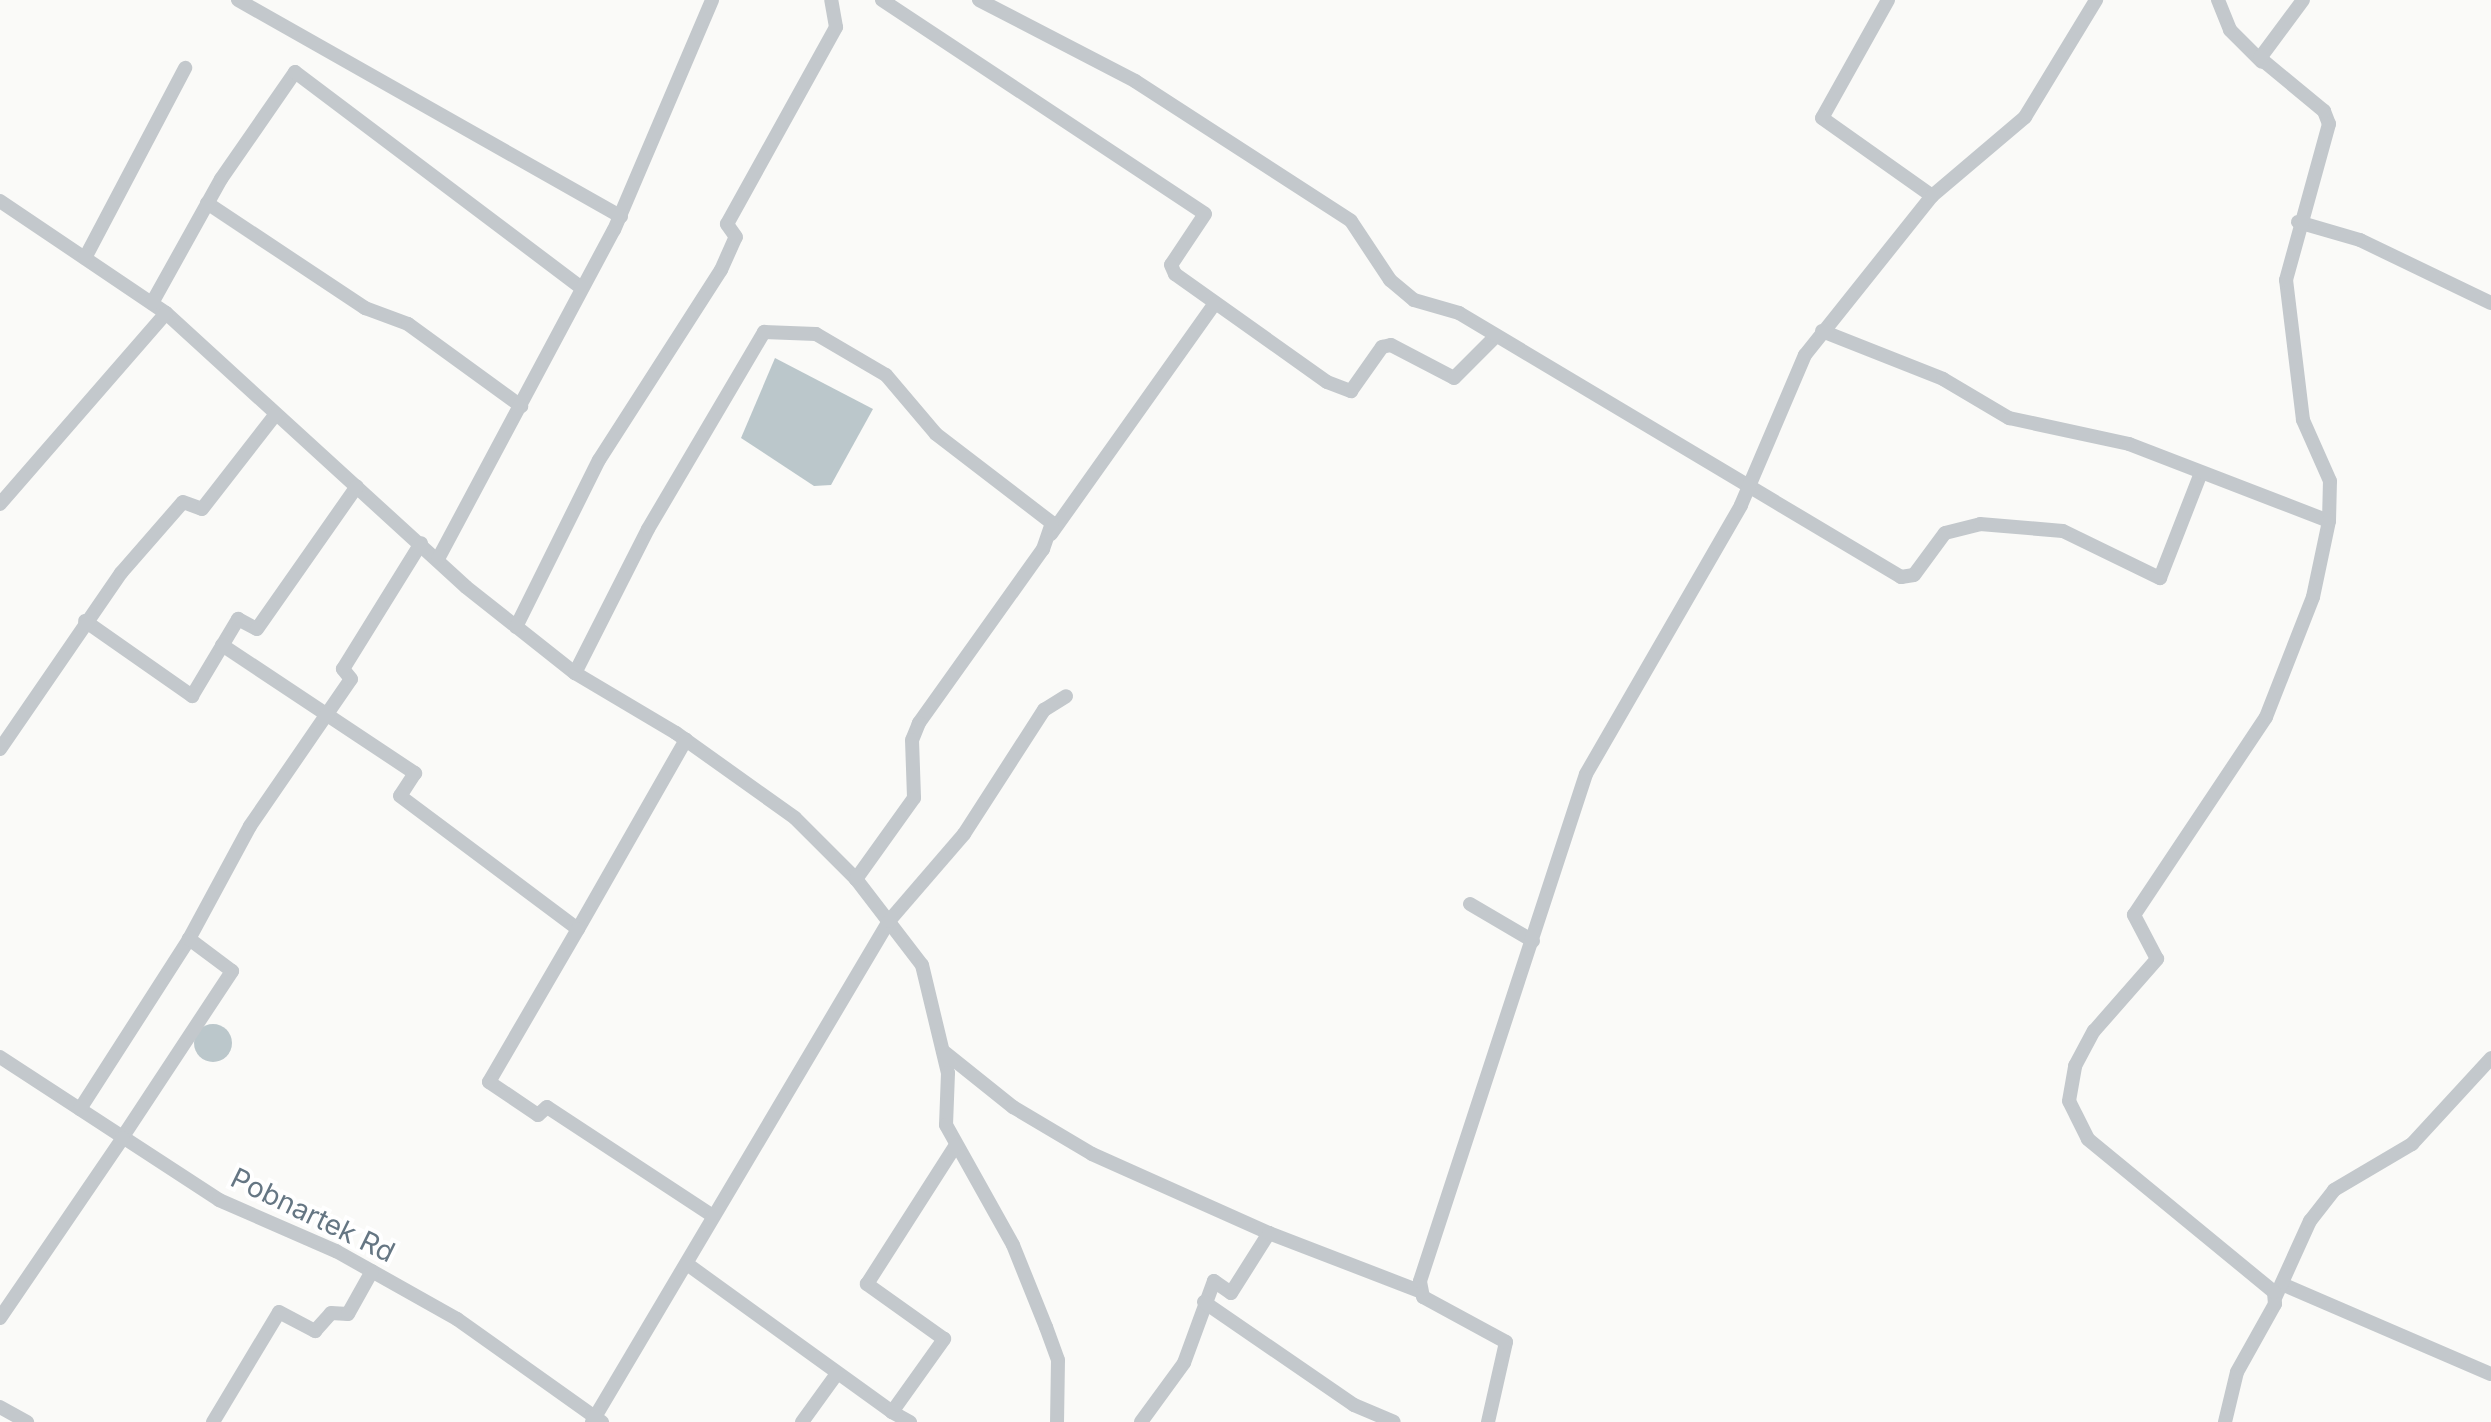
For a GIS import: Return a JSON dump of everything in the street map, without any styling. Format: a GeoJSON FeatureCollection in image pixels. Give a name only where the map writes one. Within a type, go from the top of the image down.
{"type":"FeatureCollection","features":[{"type":"Feature","properties":{"kind":"street"},"geometry":{"type":"LineString","coordinates":[[238,0],[621,217]]}},
{"type":"Feature","properties":{"kind":"street"},"geometry":{"type":"LineString","coordinates":[[438,559],[621,217],[712,0]]}},
{"type":"Feature","properties":{"kind":"street"},"geometry":{"type":"LineString","coordinates":[[516,627],[599,460],[721,270],[736,237],[727,224],[836,27],[831,0]]}},
{"type":"Feature","properties":{"kind":"street"},"geometry":{"type":"LineString","coordinates":[[882,0],[1205,214],[1171,269],[1215,303],[1351,391],[1382,347],[1399,348],[1454,378],[1496,336]]}},
{"type":"Feature","properties":{"kind":"street"},"geometry":{"type":"LineString","coordinates":[[979,0],[1135,81],[1294,182],[1359,228],[1404,293],[1496,336],[1750,483],[1901,577],[1914,575],[1945,533],[1980,524],[2063,531],[2158,578],[2201,473]]}},
{"type":"Feature","properties":{"kind":"street"},"geometry":{"type":"LineString","coordinates":[[1888,0],[1822,118],[1932,196]]}},
{"type":"Feature","properties":{"kind":"street"},"geometry":{"type":"LineString","coordinates":[[1419,1291],[1586,774],[1750,483],[1822,331],[1932,196],[2025,117],[2074,47],[2096,0]]}},
{"type":"Feature","properties":{"kind":"street"},"geometry":{"type":"LineString","coordinates":[[2218,0],[2230,30],[2262,62],[2327,115],[2286,280],[2303,420],[2330,481],[2329,521],[2313,597],[2266,717],[2134,915],[2157,959],[2094,1031],[2075,1066],[2069,1101],[2088,1139],[2275,1298]]}},
{"type":"Feature","properties":{"kind":"street"},"geometry":{"type":"LineString","coordinates":[[2262,62],[2263,49],[2303,0]]}},
{"type":"Feature","properties":{"kind":"street"},"geometry":{"type":"LineString","coordinates":[[85,258],[185,68]]}},
{"type":"Feature","properties":{"kind":"street"},"geometry":{"type":"LineString","coordinates":[[152,303],[207,203],[296,72],[582,288]]}},
{"type":"Feature","properties":{"kind":"street"},"geometry":{"type":"LineString","coordinates":[[0,201],[166,313],[516,627],[575,673],[686,740],[795,818],[856,879],[922,965],[943,1051],[946,1125],[1013,1245],[1058,1360],[1057,1422]]}},
{"type":"Feature","properties":{"kind":"street"},"geometry":{"type":"LineString","coordinates":[[207,203],[365,308],[408,324],[521,406]]}},
{"type":"Feature","properties":{"kind":"street"},"geometry":{"type":"LineString","coordinates":[[2298,222],[2360,240],[2491,303]]}},
{"type":"Feature","properties":{"kind":"street"},"geometry":{"type":"LineString","coordinates":[[856,879],[914,798],[912,740],[919,723],[1215,303]]}},
{"type":"Feature","properties":{"kind":"street"},"geometry":{"type":"LineString","coordinates":[[0,504],[166,313]]}},
{"type":"Feature","properties":{"kind":"street"},"geometry":{"type":"LineString","coordinates":[[1822,331],[1943,379],[2009,418],[2129,444],[2329,521]]}},
{"type":"Feature","properties":{"kind":"street"},"geometry":{"type":"LineString","coordinates":[[575,673],[648,529],[764,332],[816,334],[886,375],[936,434],[1045,515],[1051,534]]}},
{"type":"Feature","properties":{"kind":"street"},"geometry":{"type":"LineString","coordinates":[[0,749],[85,621],[183,502],[202,509],[276,414]]}},
{"type":"Feature","properties":{"kind":"street"},"geometry":{"type":"LineString","coordinates":[[85,621],[192,696],[238,619],[259,627],[357,486]]}},
{"type":"Feature","properties":{"kind":"street"},"geometry":{"type":"LineString","coordinates":[[80,1109],[189,939],[250,826],[351,679],[344,668],[421,543]]}},
{"type":"Feature","properties":{"kind":"street"},"geometry":{"type":"LineString","coordinates":[[222,645],[415,773],[400,796],[578,929]]}},
{"type":"Feature","properties":{"kind":"street"},"geometry":{"type":"LineString","coordinates":[[597,1421],[713,1216],[889,921],[964,834],[1044,710],[1066,696]]}},
{"type":"Feature","properties":{"kind":"street"},"geometry":{"type":"LineString","coordinates":[[686,740],[489,1082],[538,1115],[545,1106],[713,1216]]}},
{"type":"Feature","properties":{"kind":"street"},"geometry":{"type":"LineString","coordinates":[[1470,904],[1533,941]]}},
{"type":"Feature","properties":{"kind":"street"},"geometry":{"type":"LineString","coordinates":[[0,1318],[232,971],[189,939]]}},
{"type":"Feature","properties":{"kind":"street"},"geometry":{"type":"LineString","coordinates":[[943,1051],[1013,1107],[1092,1154],[1269,1233],[1419,1291],[1506,1342],[1488,1422]]}},
{"type":"Feature","properties":{"kind":"street","name":"Pobnartek Rd"},"geometry":{"type":"LineString","coordinates":[[0,1057],[219,1200],[372,1271],[469,1327],[597,1421]]}},
{"type":"Feature","properties":{"kind":"street"},"geometry":{"type":"LineString","coordinates":[[2225,1422],[2237,1372],[2284,1285],[2310,1221],[2334,1190],[2412,1144],[2491,1058]]}},
{"type":"Feature","properties":{"kind":"street"},"geometry":{"type":"LineString","coordinates":[[892,1412],[944,1339],[867,1284],[956,1145]]}},
{"type":"Feature","properties":{"kind":"street"},"geometry":{"type":"LineString","coordinates":[[1141,1422],[1184,1363],[1214,1281],[1231,1293],[1269,1233]]}},
{"type":"Feature","properties":{"kind":"street"},"geometry":{"type":"LineString","coordinates":[[687,1264],[836,1375],[910,1422]]}},
{"type":"Feature","properties":{"kind":"street"},"geometry":{"type":"LineString","coordinates":[[213,1422],[279,1312],[315,1331],[331,1313],[348,1314],[372,1271]]}},
{"type":"Feature","properties":{"kind":"street"},"geometry":{"type":"LineString","coordinates":[[2284,1285],[2491,1374]]}},
{"type":"Feature","properties":{"kind":"street"},"geometry":{"type":"LineString","coordinates":[[1204,1302],[1354,1405],[1394,1422]]}},
{"type":"Feature","properties":{"kind":"street"},"geometry":{"type":"LineString","coordinates":[[802,1422],[836,1375]]}},
{"type":"Feature","properties":{"kind":"street"},"geometry":{"type":"LineString","coordinates":[[0,1407],[27,1422]]}},
{"type":"Feature","properties":{"kind":"shaded area"},"geometry":{"type":"Polygon","coordinates":[[[775,358],[873,409],[831,485],[814,486],[741,438],[775,358]]]}},
{"type":"Feature","properties":{"kind":"shaded area"},"geometry":{"type":"Polygon","coordinates":[[[213,1024],[226,1030],[232,1043],[226,1056],[213,1062],[200,1056],[194,1043],[200,1030],[213,1024]]]}}]}
